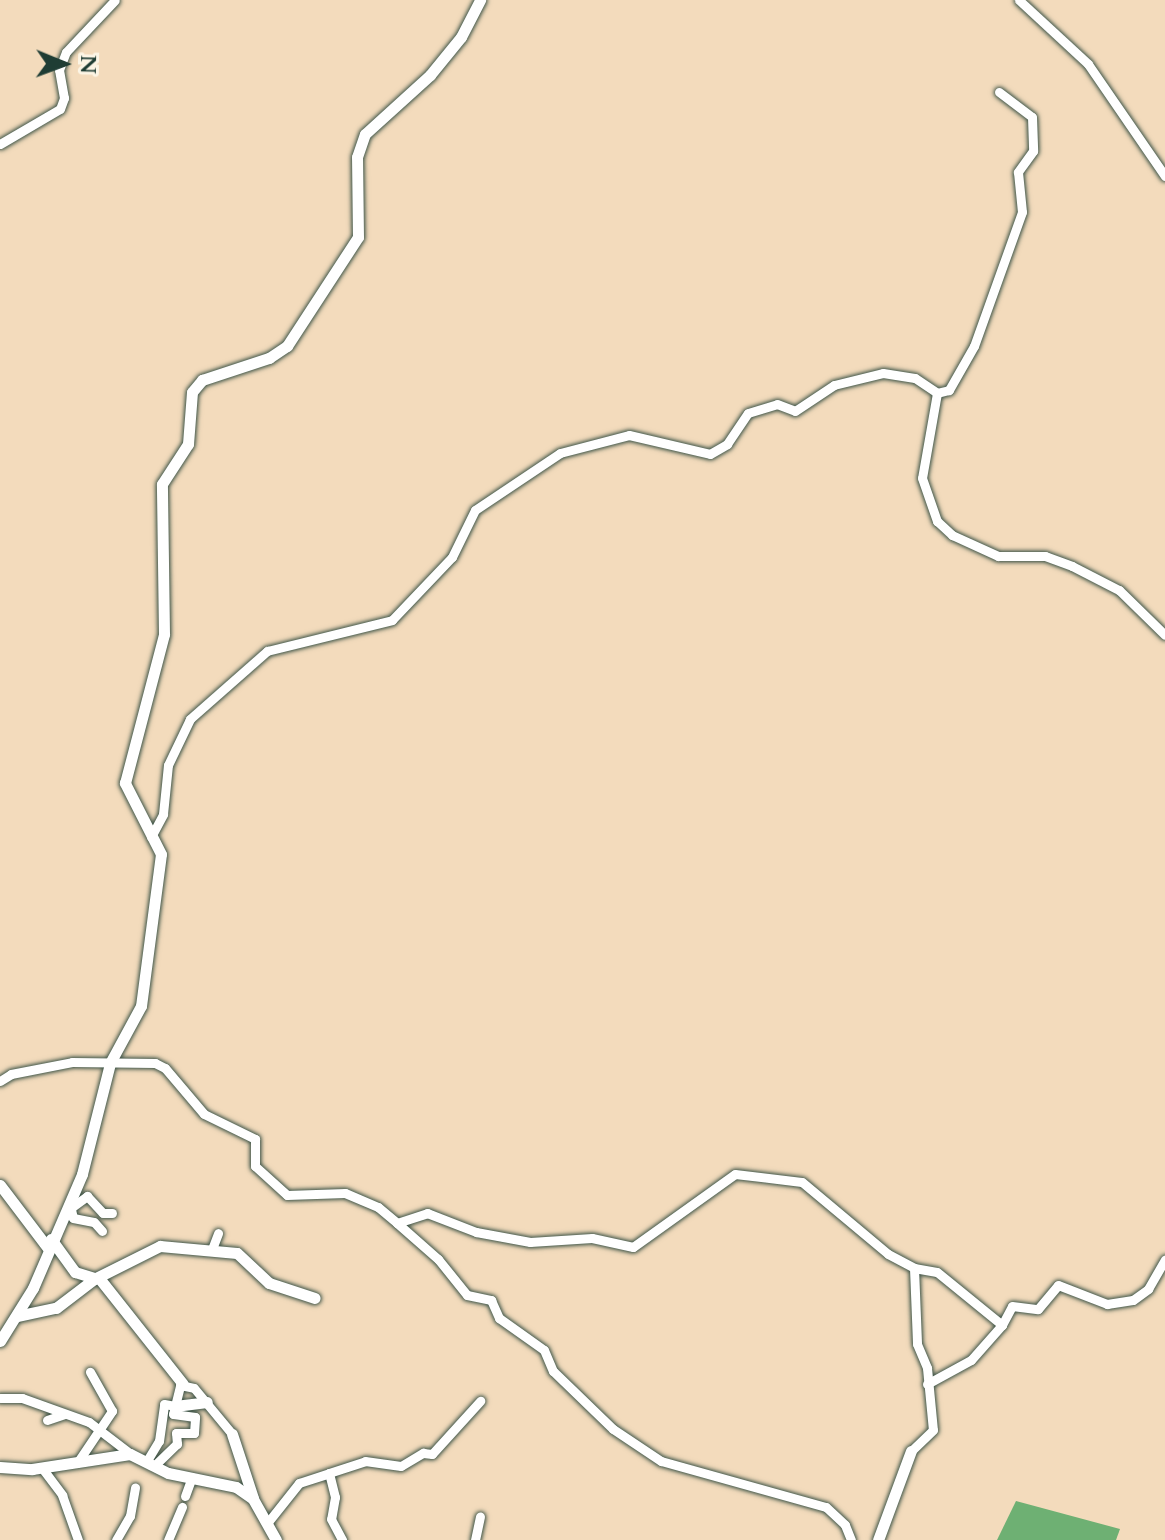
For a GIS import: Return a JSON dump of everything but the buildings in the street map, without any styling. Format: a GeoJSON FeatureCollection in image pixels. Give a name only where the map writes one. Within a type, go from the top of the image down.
{"type":"FeatureCollection","features":[{"type":"Feature","properties":{"kind":"street"},"geometry":{"type":"LineString","coordinates":[[0,144],[60,109],[64,98],[59,70],[66,52],[115,0]]}},
{"type":"Feature","properties":{"kind":"street"},"geometry":{"type":"LineString","coordinates":[[0,1341],[17,1316],[49,1243],[70,1205],[82,1174],[110,1063],[141,1006],[159,895],[161,854],[125,783],[164,634],[162,484],[188,444],[192,392],[202,380],[269,358],[287,346],[358,237],[357,157],[365,134],[430,75],[461,37],[480,0]]}},
{"type":"Feature","properties":{"kind":"street"},"geometry":{"type":"LineString","coordinates":[[1019,0],[1088,64],[1165,176]]}},
{"type":"Feature","properties":{"kind":"street"},"geometry":{"type":"LineString","coordinates":[[151,837],[163,814],[168,765],[190,719],[267,651],[392,620],[446,565],[475,510],[560,453],[629,435],[710,454],[727,444],[748,413],[777,404],[795,411],[834,385],[883,373],[915,378],[937,393],[949,390],[974,346],[1022,212],[1018,172],[1033,151],[1032,117],[999,92]]}},
{"type":"Feature","properties":{"kind":"street"},"geometry":{"type":"LineString","coordinates":[[937,393],[933,434],[920,469],[941,526],[986,552],[1045,556],[1092,576],[1129,598],[1165,635]]}},
{"type":"Feature","properties":{"kind":"street"},"geometry":{"type":"LineString","coordinates":[[0,1081],[48,1065],[110,1063],[165,1068],[204,1114],[255,1139],[255,1166],[287,1195],[345,1193],[378,1207],[438,1259],[467,1295],[483,1294],[491,1300],[499,1318],[544,1350],[553,1371],[613,1429],[661,1461],[826,1507],[845,1525],[851,1540]]}},
{"type":"Feature","properties":{"kind":"street"},"geometry":{"type":"LineString","coordinates":[[397,1223],[427,1213],[476,1232],[530,1242],[592,1238],[633,1247],[735,1174],[762,1175],[802,1182],[888,1254],[914,1268],[937,1272],[1002,1325]]}},
{"type":"Feature","properties":{"kind":"street"},"geometry":{"type":"LineString","coordinates":[[0,1185],[81,1277],[98,1278],[183,1384],[207,1402],[232,1434],[253,1499],[276,1540]]}},
{"type":"Feature","properties":{"kind":"street"},"geometry":{"type":"LineString","coordinates":[[70,1205],[87,1196],[103,1213],[112,1213]]}},
{"type":"Feature","properties":{"kind":"street"},"geometry":{"type":"LineString","coordinates":[[70,1205],[73,1218],[94,1222],[102,1231]]}},
{"type":"Feature","properties":{"kind":"street"},"geometry":{"type":"LineString","coordinates":[[212,1249],[218,1233]]}},
{"type":"Feature","properties":{"kind":"street"},"geometry":{"type":"LineString","coordinates":[[17,1316],[56,1308],[98,1278],[160,1246],[237,1253],[269,1283],[315,1298]]}},
{"type":"Feature","properties":{"kind":"street"},"geometry":{"type":"LineString","coordinates":[[927,1384],[971,1360],[1002,1325],[1012,1306],[1038,1309],[1058,1285],[1107,1304],[1133,1300],[1148,1289],[1165,1259]]}},
{"type":"Feature","properties":{"kind":"street"},"geometry":{"type":"LineString","coordinates":[[878,1540],[911,1451],[933,1430],[927,1384],[917,1344],[914,1268]]}},
{"type":"Feature","properties":{"kind":"street"},"geometry":{"type":"LineString","coordinates":[[77,1463],[92,1435],[102,1428],[112,1411],[90,1372]]}},
{"type":"Feature","properties":{"kind":"street"},"geometry":{"type":"LineString","coordinates":[[152,1461],[177,1444],[176,1433],[194,1433],[195,1417],[173,1414],[183,1384]]}},
{"type":"Feature","properties":{"kind":"street"},"geometry":{"type":"LineString","coordinates":[[0,1398],[22,1398],[102,1428],[132,1455]]}},
{"type":"Feature","properties":{"kind":"street"},"geometry":{"type":"LineString","coordinates":[[268,1522],[299,1483],[365,1461],[401,1466],[423,1453],[432,1454],[480,1401]]}},
{"type":"Feature","properties":{"kind":"street"},"geometry":{"type":"LineString","coordinates":[[152,1461],[159,1441],[164,1404],[175,1406],[207,1402]]}},
{"type":"Feature","properties":{"kind":"street"},"geometry":{"type":"LineString","coordinates":[[47,1420],[68,1414]]}},
{"type":"Feature","properties":{"kind":"street"},"geometry":{"type":"LineString","coordinates":[[0,1467],[42,1468],[132,1455],[152,1461],[168,1473],[227,1483],[253,1499]]}},
{"type":"Feature","properties":{"kind":"street"},"geometry":{"type":"LineString","coordinates":[[42,1468],[62,1495],[78,1540]]}},
{"type":"Feature","properties":{"kind":"street"},"geometry":{"type":"LineString","coordinates":[[329,1473],[335,1497],[331,1519],[342,1540]]}},
{"type":"Feature","properties":{"kind":"street"},"geometry":{"type":"LineString","coordinates":[[185,1496],[192,1477]]}},
{"type":"Feature","properties":{"kind":"street"},"geometry":{"type":"LineString","coordinates":[[116,1540],[130,1516],[135,1487]]}},
{"type":"Feature","properties":{"kind":"street"},"geometry":{"type":"LineString","coordinates":[[168,1540],[182,1507]]}},
{"type":"Feature","properties":{"kind":"street"},"geometry":{"type":"LineString","coordinates":[[475,1540],[480,1517]]}},
{"type":"Feature","properties":{"kind":"green space"},"geometry":{"type":"Polygon","coordinates":[[[1016,1501],[1120,1529],[1116,1540],[997,1540],[1016,1501]]]}}]}
